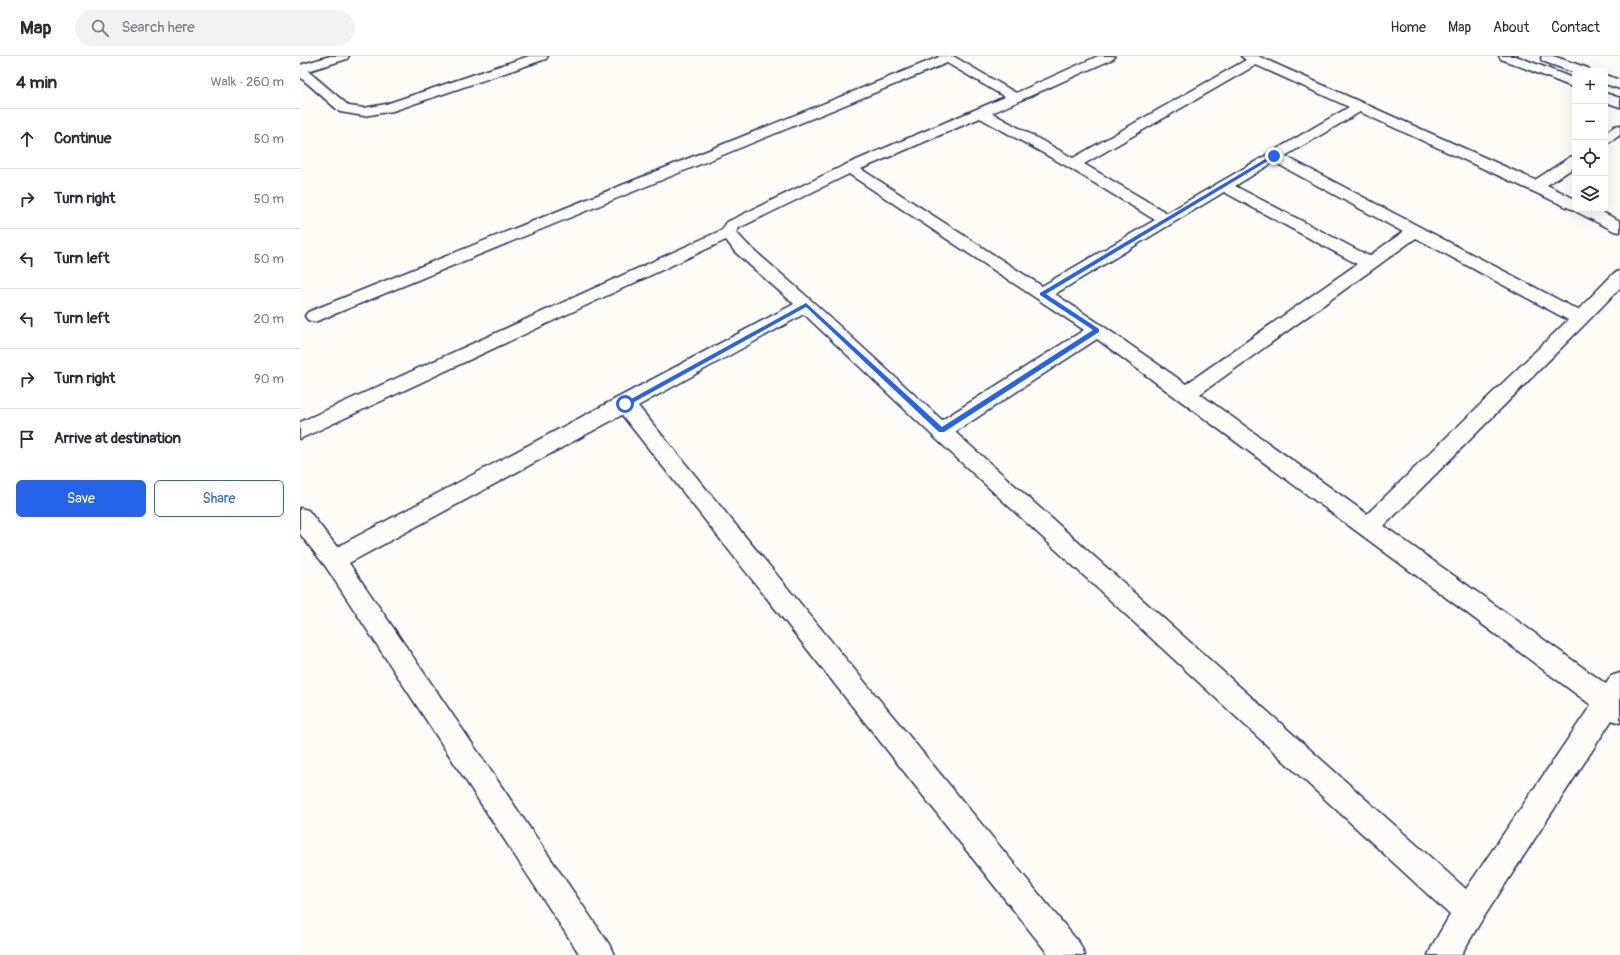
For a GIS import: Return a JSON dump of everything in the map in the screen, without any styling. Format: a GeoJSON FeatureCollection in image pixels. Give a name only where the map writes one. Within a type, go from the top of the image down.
{"type":"FeatureCollection","features":[{"type":"Feature","properties":{"kind":"street"},"geometry":{"type":"LineString","coordinates":[[300,70],[343,56]]}},
{"type":"Feature","properties":{"kind":"street"},"geometry":{"type":"LineString","coordinates":[[300,70],[345,109],[364,112],[388,108],[542,56]]}},
{"type":"Feature","properties":{"kind":"street"},"geometry":{"type":"LineString","coordinates":[[300,431],[728,234],[733,225],[850,168],[981,113],[1109,56]]}},
{"type":"Feature","properties":{"kind":"street"},"geometry":{"type":"LineString","coordinates":[[1505,56],[1572,83]]}},
{"type":"Feature","properties":{"kind":"street"},"geometry":{"type":"LineString","coordinates":[[1543,56],[1575,68]]}},
{"type":"Feature","properties":{"kind":"street"},"geometry":{"type":"LineString","coordinates":[[314,316],[946,57],[1015,98]]}},
{"type":"Feature","properties":{"kind":"street"},"geometry":{"type":"LineString","coordinates":[[1073,164],[1252,58],[1572,204]]}},
{"type":"Feature","properties":{"kind":"street"},"geometry":{"type":"LineString","coordinates":[[1608,80],[1620,85]]}},
{"type":"Feature","properties":{"kind":"street"},"geometry":{"type":"LineString","coordinates":[[1608,98],[1620,103]]}},
{"type":"Feature","properties":{"kind":"street"},"geometry":{"type":"LineString","coordinates":[[1042,294],[1166,219],[1360,106]]}},
{"type":"Feature","properties":{"kind":"street"},"geometry":{"type":"LineString","coordinates":[[981,113],[1073,164],[1166,219]]}},
{"type":"Feature","properties":{"kind":"street"},"geometry":{"type":"LineString","coordinates":[[1608,137],[1620,129]]}},
{"type":"Feature","properties":{"kind":"street"},"geometry":{"type":"LineString","coordinates":[[1274,156],[1580,319]]}},
{"type":"Feature","properties":{"kind":"street"},"geometry":{"type":"LineString","coordinates":[[1536,186],[1572,162]]}},
{"type":"Feature","properties":{"kind":"street"},"geometry":{"type":"LineString","coordinates":[[850,168],[1097,330],[1368,527],[1616,699],[1469,912],[1444,955]]}},
{"type":"Feature","properties":{"kind":"street"},"geometry":{"type":"LineString","coordinates":[[1224,186],[1369,264]]}},
{"type":"Feature","properties":{"kind":"street"},"geometry":{"type":"LineString","coordinates":[[1589,212],[1620,227]]}},
{"type":"Feature","properties":{"kind":"street"},"geometry":{"type":"LineString","coordinates":[[1185,395],[1415,231]]}},
{"type":"Feature","properties":{"kind":"street"},"geometry":{"type":"LineString","coordinates":[[728,234],[741,248],[806,305],[1469,912]]}},
{"type":"Feature","properties":{"kind":"street"},"geometry":{"type":"LineString","coordinates":[[1368,527],[1580,319],[1620,277]]}},
{"type":"Feature","properties":{"kind":"street"},"geometry":{"type":"LineString","coordinates":[[334,560],[806,305]]}},
{"type":"Feature","properties":{"kind":"street"},"geometry":{"type":"LineString","coordinates":[[941,430],[1097,330]]}},
{"type":"Feature","properties":{"kind":"street"},"geometry":{"type":"LineString","coordinates":[[625,404],[1069,955]]}},
{"type":"Feature","properties":{"kind":"street"},"geometry":{"type":"LineString","coordinates":[[300,517],[334,560],[598,955]]}},
{"type":"Feature","properties":{"kind":"route"},"geometry":{"type":"LineString","coordinates":[[625,404],[806,305],[941,430],[1097,330],[1042,294],[1274,156]]}}]}
